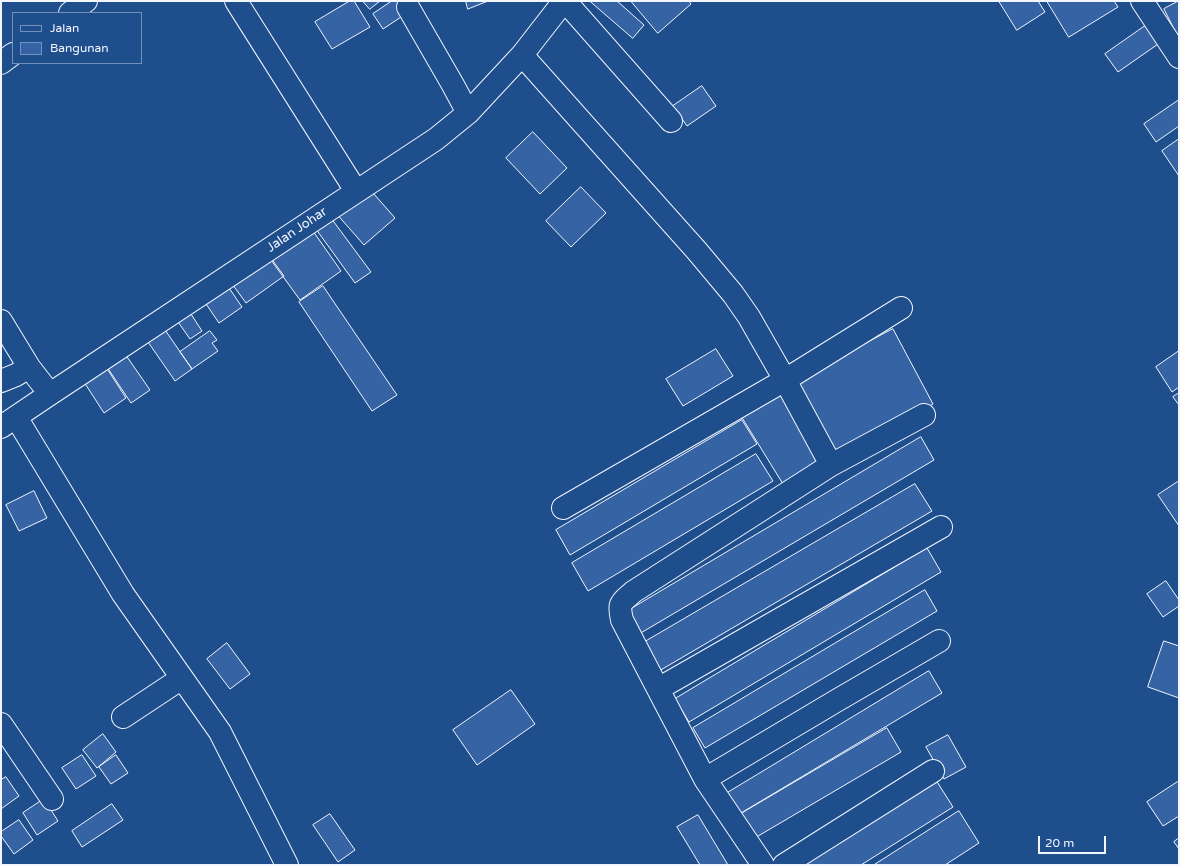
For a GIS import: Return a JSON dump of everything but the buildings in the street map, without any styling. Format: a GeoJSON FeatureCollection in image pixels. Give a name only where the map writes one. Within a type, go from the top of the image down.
{"type":"FeatureCollection","features":[{"type":"Feature","properties":{"kind":"street"},"geometry":{"type":"LineString","coordinates":[[71,12],[86,1]]}},
{"type":"Feature","properties":{"kind":"street"},"geometry":{"type":"LineString","coordinates":[[236,1],[356,191]]}},
{"type":"Feature","properties":{"kind":"street"},"geometry":{"type":"LineString","coordinates":[[564,1],[670,121]]}},
{"type":"Feature","properties":{"kind":"street","name":"Jalan Johar"},"geometry":{"type":"LineString","coordinates":[[8,422],[436,139],[468,113],[522,55],[564,1]]}},
{"type":"Feature","properties":{"kind":"street"},"geometry":{"type":"LineString","coordinates":[[1142,1],[1179,57]]}},
{"type":"Feature","properties":{"kind":"street"},"geometry":{"type":"LineString","coordinates":[[408,6],[468,113]]}},
{"type":"Feature","properties":{"kind":"street"},"geometry":{"type":"LineString","coordinates":[[1,63],[12,55]]}},
{"type":"Feature","properties":{"kind":"street"},"geometry":{"type":"LineString","coordinates":[[522,55],[697,251],[733,294],[749,317],[831,465]]}},
{"type":"Feature","properties":{"kind":"street"},"geometry":{"type":"LineString","coordinates":[[563,508],[785,380],[901,308]]}},
{"type":"Feature","properties":{"kind":"street"},"geometry":{"type":"LineString","coordinates":[[1,321],[29,368],[50,394]]}},
{"type":"Feature","properties":{"kind":"street"},"geometry":{"type":"LineString","coordinates":[[1,381],[16,376],[29,368]]}},
{"type":"Feature","properties":{"kind":"street"},"geometry":{"type":"LineString","coordinates":[[763,865],[706,779],[622,620],[619,610],[620,604],[633,592],[831,465],[924,415]]}},
{"type":"Feature","properties":{"kind":"street"},"geometry":{"type":"LineString","coordinates":[[8,422],[124,594],[220,732],[287,865]]}},
{"type":"Feature","properties":{"kind":"street"},"geometry":{"type":"LineString","coordinates":[[658,689],[941,527]]}},
{"type":"Feature","properties":{"kind":"street"},"geometry":{"type":"LineString","coordinates":[[706,779],[939,641]]}},
{"type":"Feature","properties":{"kind":"street"},"geometry":{"type":"LineString","coordinates":[[123,717],[182,678]]}},
{"type":"Feature","properties":{"kind":"street"},"geometry":{"type":"LineString","coordinates":[[1,724],[52,799]]}},
{"type":"Feature","properties":{"kind":"street"},"geometry":{"type":"LineString","coordinates":[[784,865],[933,771]]}}]}
